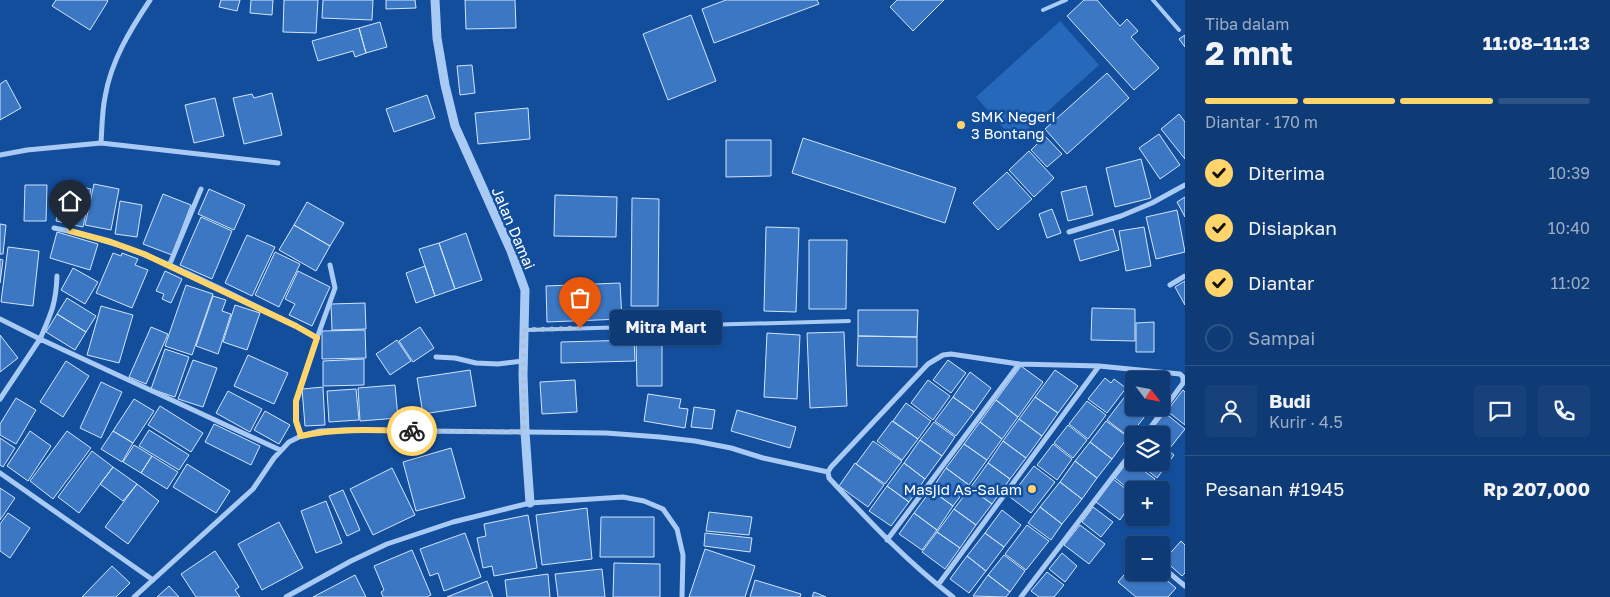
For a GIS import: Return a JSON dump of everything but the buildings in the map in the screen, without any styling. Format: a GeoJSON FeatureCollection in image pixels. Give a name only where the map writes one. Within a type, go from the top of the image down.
{"type":"FeatureCollection","features":[{"type":"Feature","properties":{"kind":"street"},"geometry":{"type":"LineString","coordinates":[[101,143],[105,97],[111,71],[123,44],[150,0]]}},
{"type":"Feature","properties":{"kind":"street","name":"Jalan Damai"},"geometry":{"type":"LineString","coordinates":[[434,0],[437,38],[453,118],[525,290],[523,330],[524,432],[530,503]]}},
{"type":"Feature","properties":{"kind":"street"},"geometry":{"type":"LineString","coordinates":[[0,155],[27,150],[101,143],[278,163]]}},
{"type":"Feature","properties":{"kind":"street"},"geometry":{"type":"LineString","coordinates":[[1069,232],[1121,216],[1152,203],[1185,185]]}},
{"type":"Feature","properties":{"kind":"street"},"geometry":{"type":"LineString","coordinates":[[169,266],[201,189]]}},
{"type":"Feature","properties":{"kind":"street"},"geometry":{"type":"LineString","coordinates":[[54,228],[86,234],[111,242],[169,266],[296,326],[317,338]]}},
{"type":"Feature","properties":{"kind":"street"},"geometry":{"type":"LineString","coordinates":[[301,436],[296,421],[296,401],[335,288],[330,265]]}},
{"type":"Feature","properties":{"kind":"street"},"geometry":{"type":"LineString","coordinates":[[0,399],[40,339],[56,298],[57,276]]}},
{"type":"Feature","properties":{"kind":"street"},"geometry":{"type":"LineString","coordinates":[[1170,285],[1185,276]]}},
{"type":"Feature","properties":{"kind":"street"},"geometry":{"type":"LineString","coordinates":[[0,319],[280,450]]}},
{"type":"Feature","properties":{"kind":"street"},"geometry":{"type":"LineString","coordinates":[[953,597],[886,540],[829,478],[828,472],[928,364],[936,358],[951,354],[1019,364],[1099,366],[1180,374],[1183,377],[1183,383],[1152,426]]}},
{"type":"Feature","properties":{"kind":"street"},"geometry":{"type":"LineString","coordinates":[[436,357],[455,358],[476,363],[523,362]]}},
{"type":"Feature","properties":{"kind":"street"},"geometry":{"type":"LineString","coordinates":[[886,540],[1019,364]]}},
{"type":"Feature","properties":{"kind":"street"},"geometry":{"type":"LineString","coordinates":[[938,585],[1099,366]]}},
{"type":"Feature","properties":{"kind":"street"},"geometry":{"type":"LineString","coordinates":[[134,597],[253,489],[280,450],[289,442],[301,436],[320,432],[345,430],[606,433],[695,441],[828,472]]}},
{"type":"Feature","properties":{"kind":"street"},"geometry":{"type":"LineString","coordinates":[[1021,597],[1125,461]]}},
{"type":"Feature","properties":{"kind":"street"},"geometry":{"type":"LineString","coordinates":[[0,473],[154,580]]}},
{"type":"Feature","properties":{"kind":"street"},"geometry":{"type":"LineString","coordinates":[[286,597],[351,561],[388,544],[453,522],[530,503],[623,497],[644,501],[663,509],[677,529],[683,555],[682,597]]}},
{"type":"Feature","properties":{"kind":"street"},"geometry":{"type":"LineString","coordinates":[[1170,574],[1185,586]]}},
{"type":"Feature","properties":{"kind":"lane"},"geometry":{"type":"LineString","coordinates":[[1043,10],[1066,0]]}},
{"type":"Feature","properties":{"kind":"lane"},"geometry":{"type":"LineString","coordinates":[[1153,0],[1179,30]]}},
{"type":"Feature","properties":{"kind":"lane"},"geometry":{"type":"LineString","coordinates":[[523,330],[849,321]]}},
{"type":"Feature","properties":{"kind":"shaded area"},"geometry":{"type":"Polygon","coordinates":[[[1060,21],[1099,65],[1015,141],[976,97],[1060,21]]]}},
{"type":"Feature","properties":{"kind":"way so far"},"geometry":{"type":"LineString","coordinates":[[412,431],[524,432],[523,330],[580,328]]}},
{"type":"Feature","properties":{"kind":"place","name":"SMK Negeri 3 Bontang"},"geometry":{"type":"Point","coordinates":[961,125]}},
{"type":"Feature","properties":{"kind":"place","name":"Mitra Mart"},"geometry":{"type":"Point","coordinates":[580,328]}},
{"type":"Feature","properties":{"kind":"place","name":"Masjid As-Salam"},"geometry":{"type":"Point","coordinates":[1032,489]}},
{"type":"Feature","properties":{"kind":"route"},"geometry":{"type":"LineString","coordinates":[[70,231],[86,234],[144,254],[296,326],[317,338],[296,401],[296,421],[301,436],[345,430],[412,431]]}}]}
